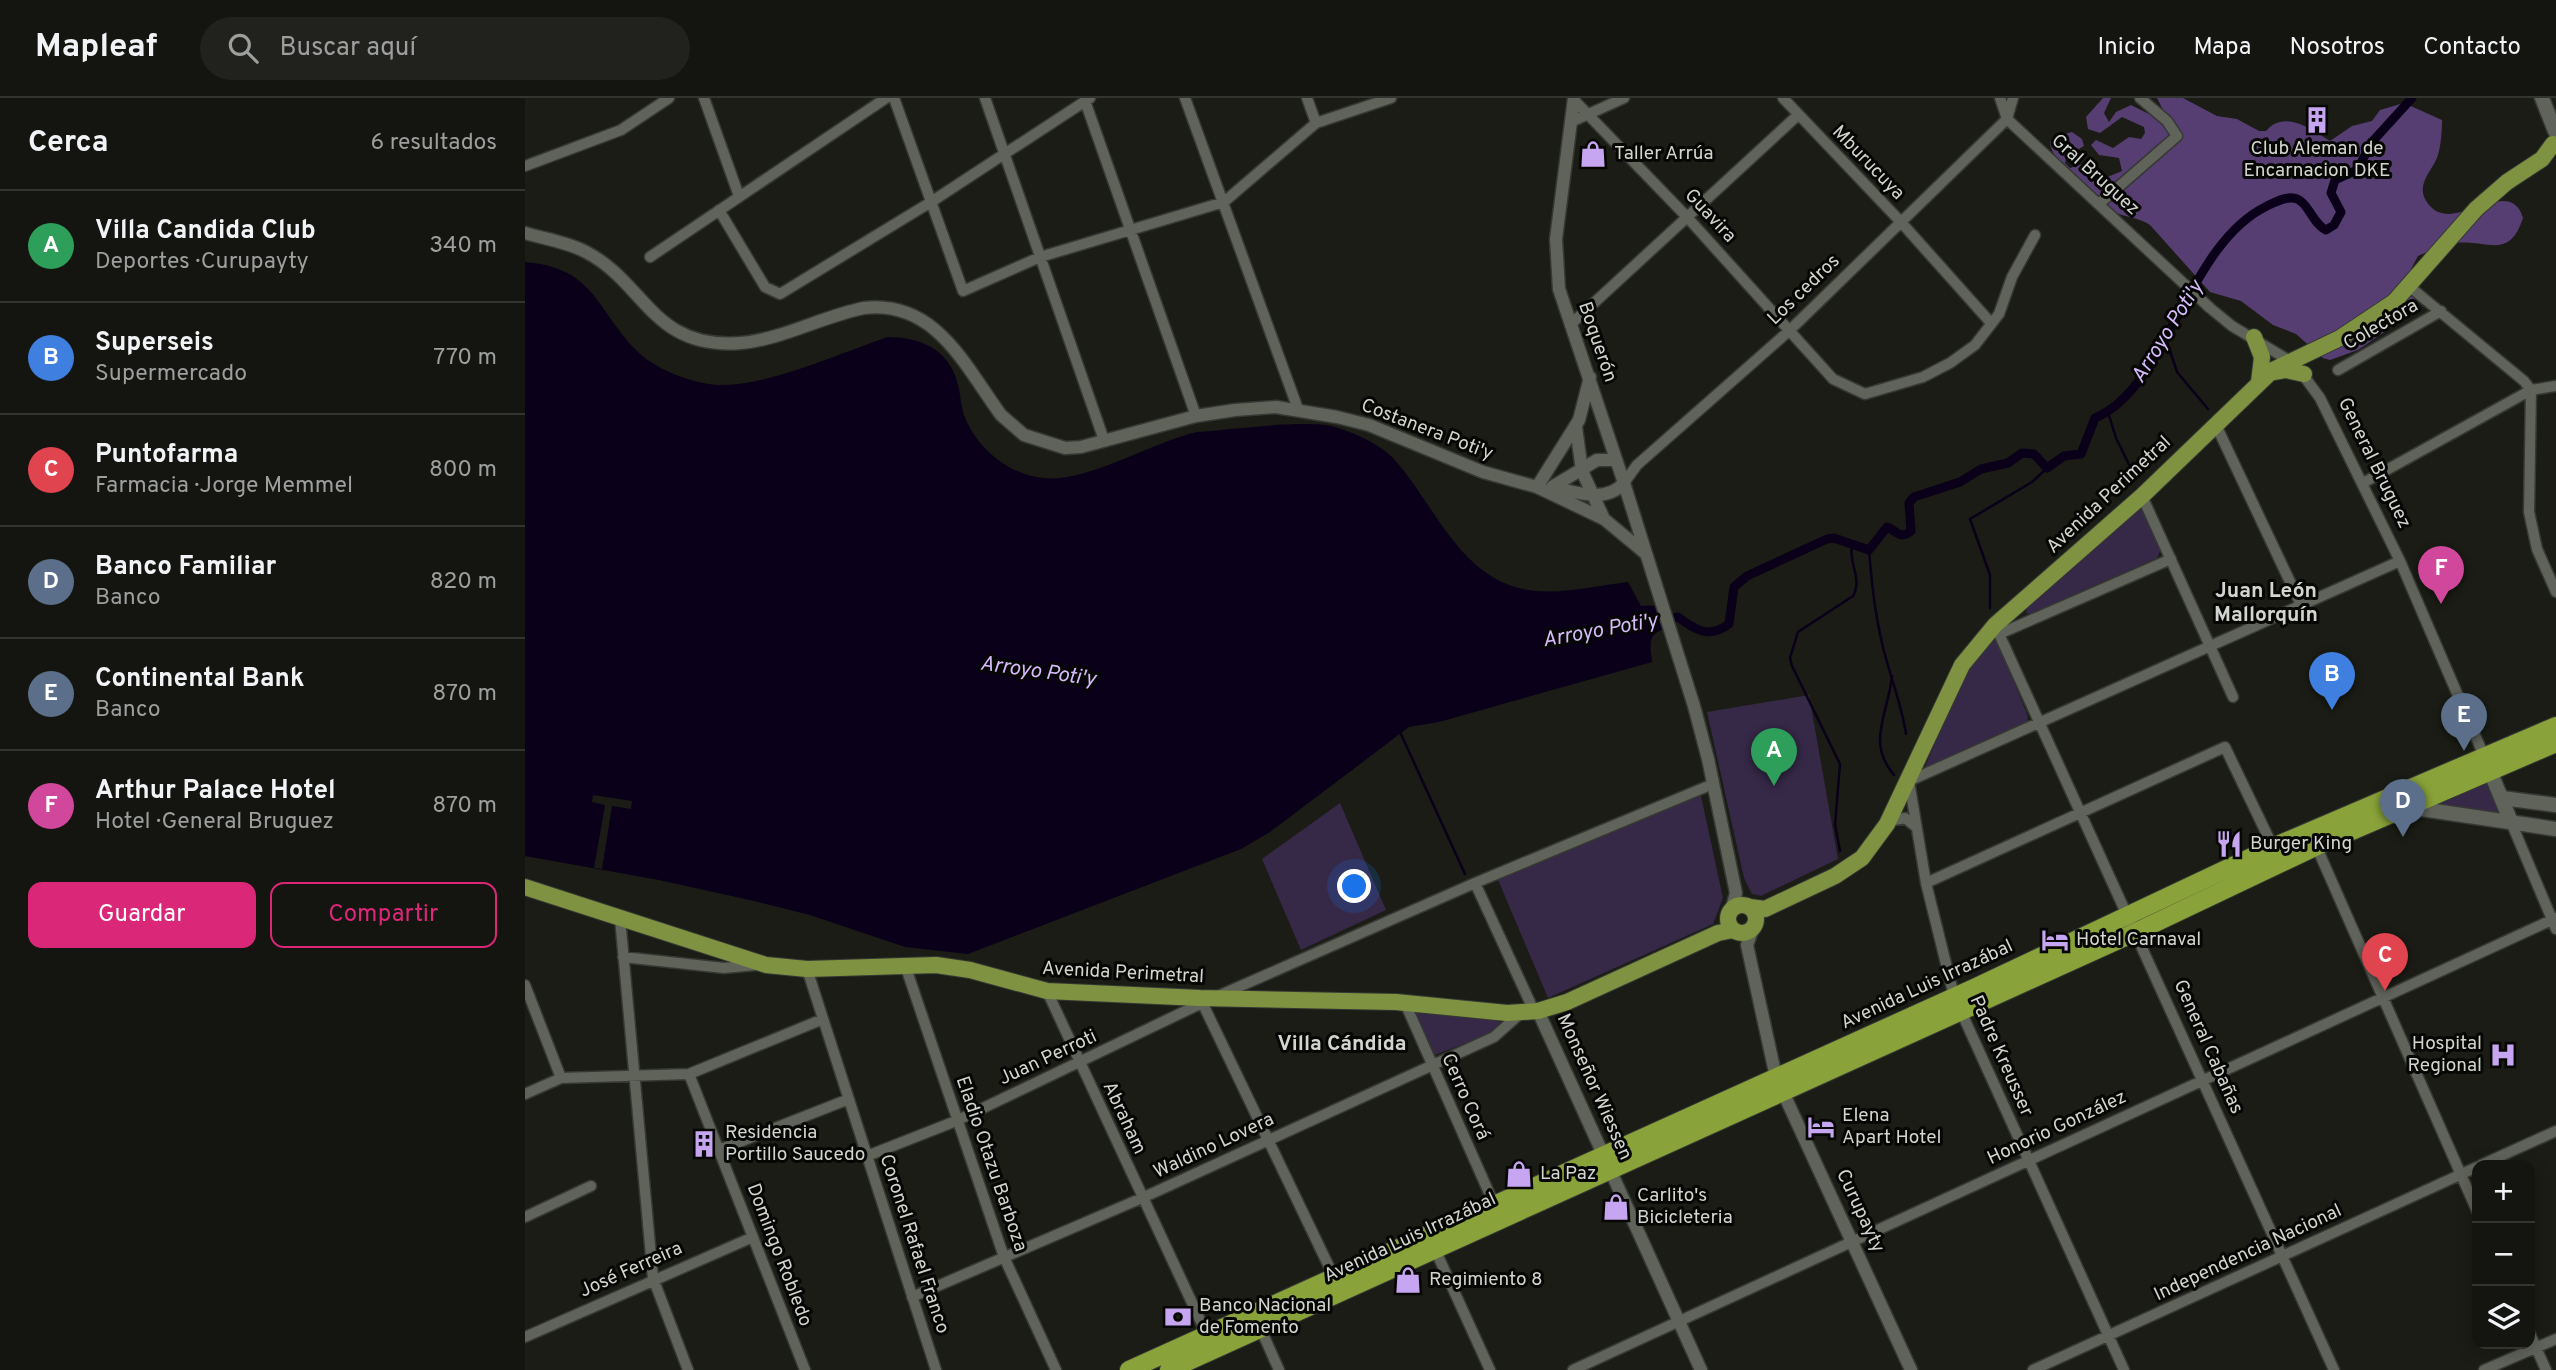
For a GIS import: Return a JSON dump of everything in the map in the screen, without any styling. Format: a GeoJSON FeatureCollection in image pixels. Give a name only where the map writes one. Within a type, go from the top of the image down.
{"type":"FeatureCollection","features":[{"type":"Feature","properties":{"kind":"highway","name":"Avenida Luis Irrazábal"},"geometry":{"type":"LineString","coordinates":[[1957,1004],[2128,915],[2273,847],[2313,839],[2407,807],[2556,726]]}},
{"type":"Feature","properties":{"kind":"highway","name":"Avenida Luis Irrazábal"},"geometry":{"type":"LineString","coordinates":[[1169,1370],[1257,1321],[1607,1162],[1957,1004],[2136,932],[2313,839],[2487,763],[2556,743]]}},
{"type":"Feature","properties":{"kind":"highway"},"geometry":{"type":"LineString","coordinates":[[1129,1370],[1207,1335],[1257,1321],[1334,1277],[1431,1242],[1494,1204],[1607,1162]]}},
{"type":"Feature","properties":{"kind":"main road"},"geometry":{"type":"LineString","coordinates":[[2542,98],[2553,145]]}},
{"type":"Feature","properties":{"kind":"main road"},"geometry":{"type":"LineString","coordinates":[[2553,98],[2556,103]]}},
{"type":"Feature","properties":{"kind":"main road","name":"Avenida Perimetral"},"geometry":{"type":"LineString","coordinates":[[525,887],[766,965],[807,969],[905,965],[959,967],[1047,991],[1205,1000],[1405,1003],[1475,1012],[1531,1011],[1567,1002],[1738,916],[1850,867],[1870,849],[1889,821],[1962,665],[2262,379],[2290,360],[2318,349],[2364,324],[2410,287],[2485,200],[2553,145]]}},
{"type":"Feature","properties":{"kind":"main road"},"geometry":{"type":"LineString","coordinates":[[2254,337],[2262,357],[2262,379],[2286,370],[2306,376],[2318,349]]}},
{"type":"Feature","properties":{"kind":"main road","name":"General Bruguez"},"geometry":{"type":"LineString","coordinates":[[2487,763],[2511,822]]}},
{"type":"Feature","properties":{"kind":"main road"},"geometry":{"type":"LineString","coordinates":[[2502,798],[2556,805]]}},
{"type":"Feature","properties":{"kind":"main road"},"geometry":{"type":"LineString","coordinates":[[2407,807],[2556,829]]}},
{"type":"Feature","properties":{"kind":"main road","name":"Avenida Perimetral"},"geometry":{"type":"LineString","coordinates":[[1738,916],[1754,925]]}},
{"type":"Feature","properties":{"kind":"street"},"geometry":{"type":"LineString","coordinates":[[525,166],[621,130],[669,98]]}},
{"type":"Feature","properties":{"kind":"street"},"geometry":{"type":"LineString","coordinates":[[704,98],[739,196]]}},
{"type":"Feature","properties":{"kind":"street"},"geometry":{"type":"LineString","coordinates":[[650,257],[886,98]]}},
{"type":"Feature","properties":{"kind":"street"},"geometry":{"type":"LineString","coordinates":[[894,98],[963,291],[1040,257],[1224,202],[1316,123],[1391,98]]}},
{"type":"Feature","properties":{"kind":"street"},"geometry":{"type":"LineString","coordinates":[[985,98],[1104,440]]}},
{"type":"Feature","properties":{"kind":"street"},"geometry":{"type":"LineString","coordinates":[[1185,98],[1298,409]]}},
{"type":"Feature","properties":{"kind":"street"},"geometry":{"type":"LineString","coordinates":[[1307,98],[1316,123]]}},
{"type":"Feature","properties":{"kind":"street"},"geometry":{"type":"LineString","coordinates":[[1571,122],[1624,98]]}},
{"type":"Feature","properties":{"kind":"street","name":"Mburucuya"},"geometry":{"type":"LineString","coordinates":[[1783,98],[1900,221],[1991,323]]}},
{"type":"Feature","properties":{"kind":"street"},"geometry":{"type":"LineString","coordinates":[[2000,98],[2007,119]]}},
{"type":"Feature","properties":{"kind":"street"},"geometry":{"type":"LineString","coordinates":[[2007,119],[2013,98]]}},
{"type":"Feature","properties":{"kind":"street"},"geometry":{"type":"LineString","coordinates":[[2101,203],[2177,136],[2167,121],[2140,98]]}},
{"type":"Feature","properties":{"kind":"street","name":"Guavira"},"geometry":{"type":"LineString","coordinates":[[1574,99],[1687,217],[1833,379],[1865,394],[1923,377],[1950,363],[1975,345],[1999,314],[2012,277],[2035,235]]}},
{"type":"Feature","properties":{"kind":"street","name":"Boquerón"},"geometry":{"type":"LineString","coordinates":[[1574,99],[1556,239],[1559,289],[1590,377],[1674,645]]}},
{"type":"Feature","properties":{"kind":"street"},"geometry":{"type":"LineString","coordinates":[[719,210],[765,287],[780,294],[931,202],[1088,100],[1196,416]]}},
{"type":"Feature","properties":{"kind":"street"},"geometry":{"type":"LineString","coordinates":[[1570,325],[1798,115]]}},
{"type":"Feature","properties":{"kind":"street","name":"Gral Bruguez"},"geometry":{"type":"LineString","coordinates":[[2007,119],[2159,257]]}},
{"type":"Feature","properties":{"kind":"street","name":"Los cedros"},"geometry":{"type":"LineString","coordinates":[[1624,483],[1637,465],[1790,330],[2007,119]]}},
{"type":"Feature","properties":{"kind":"street","name":"Costanera Poti'y"},"geometry":{"type":"LineString","coordinates":[[525,233],[586,252],[610,269],[654,316],[680,332],[714,343],[758,340],[864,308],[878,306],[906,313],[944,334],[1001,415],[1024,435],[1065,448],[1081,447],[1196,416],[1276,407],[1298,409],[1369,425],[1483,472],[1537,487],[1604,519]]}},
{"type":"Feature","properties":{"kind":"street","name":"General Bruguez"},"geometry":{"type":"LineString","coordinates":[[2159,257],[2232,326],[2290,360],[2306,376],[2363,482],[2400,561],[2487,763]]}},
{"type":"Feature","properties":{"kind":"street"},"geometry":{"type":"LineString","coordinates":[[2410,287],[2525,381],[2531,390],[2529,512],[2537,549],[2556,592]]}},
{"type":"Feature","properties":{"kind":"street","name":"Colectora"},"geometry":{"type":"LineString","coordinates":[[2338,370],[2441,311]]}},
{"type":"Feature","properties":{"kind":"street"},"geometry":{"type":"LineString","coordinates":[[1537,487],[1576,427],[1590,377]]}},
{"type":"Feature","properties":{"kind":"street"},"geometry":{"type":"LineString","coordinates":[[2363,482],[2531,390],[2556,386]]}},
{"type":"Feature","properties":{"kind":"street"},"geometry":{"type":"LineString","coordinates":[[2215,422],[2301,605]]}},
{"type":"Feature","properties":{"kind":"street"},"geometry":{"type":"LineString","coordinates":[[1576,427],[1582,471],[1604,519],[1645,553]]}},
{"type":"Feature","properties":{"kind":"street"},"geometry":{"type":"LineString","coordinates":[[1552,487],[1597,460],[1616,460]]}},
{"type":"Feature","properties":{"kind":"street"},"geometry":{"type":"LineString","coordinates":[[1537,487],[1609,495],[1624,483]]}},
{"type":"Feature","properties":{"kind":"street"},"geometry":{"type":"LineString","coordinates":[[2142,496],[2233,697]]}},
{"type":"Feature","properties":{"kind":"street"},"geometry":{"type":"LineString","coordinates":[[1997,630],[2171,559]]}},
{"type":"Feature","properties":{"kind":"street"},"geometry":{"type":"LineString","coordinates":[[1909,780],[2040,724],[2400,561]]}},
{"type":"Feature","properties":{"kind":"street","name":"General Cabañas"},"geometry":{"type":"LineString","coordinates":[[1997,630],[2334,1370]]}},
{"type":"Feature","properties":{"kind":"street","name":"Curupayty"},"geometry":{"type":"LineString","coordinates":[[1674,645],[1713,783],[1738,916],[1780,1084],[1911,1370]]}},
{"type":"Feature","properties":{"kind":"street"},"geometry":{"type":"LineString","coordinates":[[1926,883],[2225,747],[2273,847]]}},
{"type":"Feature","properties":{"kind":"street","name":"Padre Kreusser"},"geometry":{"type":"LineString","coordinates":[[1909,780],[1926,883],[1957,1004],[2124,1370]]}},
{"type":"Feature","properties":{"kind":"street","name":"Juan Perroti"},"geometry":{"type":"LineString","coordinates":[[867,1156],[956,1121],[1205,1000],[1713,783]]}},
{"type":"Feature","properties":{"kind":"street"},"geometry":{"type":"LineString","coordinates":[[1889,821],[1905,818],[1916,827]]}},
{"type":"Feature","properties":{"kind":"street"},"geometry":{"type":"LineString","coordinates":[[2511,822],[2555,922]]}},
{"type":"Feature","properties":{"kind":"street"},"geometry":{"type":"LineString","coordinates":[[2313,839],[2472,1199]]}},
{"type":"Feature","properties":{"kind":"street"},"geometry":{"type":"LineString","coordinates":[[1475,883],[1531,1011]]}},
{"type":"Feature","properties":{"kind":"street"},"geometry":{"type":"LineString","coordinates":[[620,918],[653,1279],[688,1370]]}},
{"type":"Feature","properties":{"kind":"street","name":"Honorio González"},"geometry":{"type":"LineString","coordinates":[[1573,1370],[2383,997],[2555,922]]}},
{"type":"Feature","properties":{"kind":"street"},"geometry":{"type":"LineString","coordinates":[[1747,945],[1754,925]]}},
{"type":"Feature","properties":{"kind":"street"},"geometry":{"type":"LineString","coordinates":[[623,957],[724,968],[766,965]]}},
{"type":"Feature","properties":{"kind":"street","name":"Eladio Otazu Barboza"},"geometry":{"type":"LineString","coordinates":[[905,965],[1004,1257],[1056,1370]]}},
{"type":"Feature","properties":{"kind":"street","name":"Coronel Rafael Franco"},"geometry":{"type":"LineString","coordinates":[[807,969],[936,1370]]}},
{"type":"Feature","properties":{"kind":"street"},"geometry":{"type":"LineString","coordinates":[[525,985],[561,1078]]}},
{"type":"Feature","properties":{"kind":"street","name":"Abraham"},"geometry":{"type":"LineString","coordinates":[[1047,991],[1207,1335]]}},
{"type":"Feature","properties":{"kind":"street"},"geometry":{"type":"LineString","coordinates":[[1205,1000],[1267,1140],[1334,1277]]}},
{"type":"Feature","properties":{"kind":"street","name":"Cerro Corá"},"geometry":{"type":"LineString","coordinates":[[1405,1003],[1494,1204]]}},
{"type":"Feature","properties":{"kind":"street","name":"Waldino Lovera"},"geometry":{"type":"LineString","coordinates":[[912,1297],[1142,1198],[1494,1037],[1531,1011]]}},
{"type":"Feature","properties":{"kind":"street","name":"Monseñor Wiessen"},"geometry":{"type":"LineString","coordinates":[[1531,1011],[1607,1162],[1701,1370]]}},
{"type":"Feature","properties":{"kind":"street"},"geometry":{"type":"LineString","coordinates":[[525,1094],[561,1078],[689,1074],[823,1019]]}},
{"type":"Feature","properties":{"kind":"street","name":"Domingo Robledo"},"geometry":{"type":"LineString","coordinates":[[689,1074],[804,1368]]}},
{"type":"Feature","properties":{"kind":"street"},"geometry":{"type":"LineString","coordinates":[[719,1150],[849,1099]]}},
{"type":"Feature","properties":{"kind":"street","name":"Independencia Nacional"},"geometry":{"type":"LineString","coordinates":[[2492,1160],[2556,1131]]}},
{"type":"Feature","properties":{"kind":"street","name":"Independencia Nacional"},"geometry":{"type":"LineString","coordinates":[[2033,1370],[2472,1169]]}},
{"type":"Feature","properties":{"kind":"street"},"geometry":{"type":"LineString","coordinates":[[525,1217],[591,1186]]}},
{"type":"Feature","properties":{"kind":"street","name":"José Ferreira"},"geometry":{"type":"LineString","coordinates":[[525,1337],[753,1237]]}},
{"type":"Feature","properties":{"kind":"street"},"geometry":{"type":"LineString","coordinates":[[1431,1242],[1490,1370]]}},
{"type":"Feature","properties":{"kind":"street"},"geometry":{"type":"LineString","coordinates":[[1257,1321],[1279,1370]]}},
{"type":"Feature","properties":{"kind":"street"},"geometry":{"type":"LineString","coordinates":[[2546,1370],[2535,1347],[2556,1339]]}},
{"type":"Feature","properties":{"kind":"street"},"geometry":{"type":"LineString","coordinates":[[2484,1370],[2531,1349]]}},
{"type":"Feature","properties":{"kind":"street"},"geometry":{"type":"LineString","coordinates":[[792,1370],[804,1368]]}},
{"type":"Feature","properties":{"kind":"shaded area"},"geometry":{"type":"Polygon","coordinates":[[[2103,98],[2111,98],[2104,113],[2109,122],[2116,112],[2131,105],[2149,114],[2165,114],[2157,98],[2183,98],[2217,116],[2237,119],[2259,131],[2266,131],[2273,125],[2289,121],[2307,127],[2330,141],[2352,126],[2372,121],[2380,110],[2404,103],[2442,120],[2437,158],[2423,188],[2423,194],[2431,207],[2442,213],[2454,214],[2507,201],[2516,206],[2523,218],[2517,231],[2504,244],[2455,243],[2418,256],[2411,269],[2416,298],[2412,313],[2358,350],[2330,360],[2323,358],[2296,334],[2273,325],[2241,301],[2210,292],[2150,225],[2110,210],[2065,169],[2052,150],[2050,142],[2053,137],[2072,132],[2082,139],[2084,146],[2067,156],[2065,163],[2070,168],[2083,164],[2105,178],[2122,171],[2119,158],[2099,155],[2091,145],[2096,140],[2113,148],[2129,137],[2141,139],[2145,133],[2144,127],[2122,117],[2100,133],[2088,129],[2086,117],[2103,98]]]}},
{"type":"Feature","properties":{"kind":"shaded area"},"geometry":{"type":"Polygon","coordinates":[[[2142,507],[2161,549],[2157,558],[2030,614],[2026,613],[2027,608],[2142,507]]]}},
{"type":"Feature","properties":{"kind":"shaded area"},"geometry":{"type":"Polygon","coordinates":[[[1991,639],[1997,641],[2028,716],[2027,722],[1924,769],[1964,673],[1991,639]]]}},
{"type":"Feature","properties":{"kind":"shaded area"},"geometry":{"type":"Polygon","coordinates":[[[1809,695],[1838,859],[1761,896],[1752,894],[1744,878],[1707,712],[1809,695]]]}},
{"type":"Feature","properties":{"kind":"shaded area"},"geometry":{"type":"Polygon","coordinates":[[[2489,782],[2506,822],[2421,812],[2489,782]]]}},
{"type":"Feature","properties":{"kind":"shaded area"},"geometry":{"type":"Polygon","coordinates":[[[1700,791],[1723,898],[1713,924],[1548,998],[1496,875],[1700,791]]]}},
{"type":"Feature","properties":{"kind":"shaded area"},"geometry":{"type":"Polygon","coordinates":[[[1340,803],[1386,910],[1301,950],[1262,859],[1340,803]]]}},
{"type":"Feature","properties":{"kind":"shaded area"},"geometry":{"type":"Polygon","coordinates":[[[1419,1009],[1498,1019],[1501,1024],[1499,1030],[1435,1055],[1415,1014],[1419,1009]]]}},
{"type":"Feature","properties":{"kind":"water"},"geometry":{"type":"Polygon","coordinates":[[[525,262],[566,272],[580,281],[644,357],[663,369],[698,382],[719,385],[760,380],[888,337],[910,339],[930,346],[951,368],[958,383],[964,415],[979,441],[997,459],[1031,476],[1061,478],[1080,474],[1197,432],[1306,424],[1335,427],[1365,438],[1391,456],[1463,552],[1480,568],[1500,581],[1535,591],[1575,590],[1628,582],[1641,606],[1661,607],[1678,617],[1674,625],[1653,637],[1652,662],[1439,722],[1409,727],[1270,832],[1241,849],[968,954],[905,947],[810,915],[754,901],[659,880],[525,856],[525,262]]]}},
{"type":"Feature","properties":{"kind":"pier"},"geometry":{"type":"Polygon","coordinates":[[[593,795],[632,801],[631,809],[612,806],[602,869],[594,868],[605,805],[592,802],[593,795]]]}},
{"type":"Feature","properties":{"kind":"waterway","name":"Arroyo Poti'y"},"geometry":{"type":"LineString","coordinates":[[1667,619],[1678,617],[1702,631],[1722,629],[1729,624],[1734,587],[1747,576],[1827,539],[1834,538],[1869,550],[1887,527],[1901,535],[1907,534],[1911,531],[1909,503],[1914,497],[1960,482],[1981,469],[2008,463],[2022,453],[2034,454],[2047,468],[2064,456],[2081,454],[2095,418],[2120,402],[2141,378],[2196,282],[2216,251],[2239,225],[2267,206],[2290,198],[2303,203],[2321,227],[2326,230],[2334,225],[2341,212],[2331,193],[2335,180],[2357,170],[2372,142],[2412,98]]}},
{"type":"Feature","properties":{"kind":"waterway"},"geometry":{"type":"LineString","coordinates":[[2165,336],[2177,372],[2208,409]]}},
{"type":"Feature","properties":{"kind":"waterway"},"geometry":{"type":"LineString","coordinates":[[2108,412],[2116,438],[2136,479]]}},
{"type":"Feature","properties":{"kind":"waterway"},"geometry":{"type":"LineString","coordinates":[[1990,608],[1990,575],[1970,519],[2032,482],[2047,468]]}},
{"type":"Feature","properties":{"kind":"waterway"},"geometry":{"type":"LineString","coordinates":[[1840,851],[1835,825],[1840,764],[1790,658],[1798,632],[1853,596],[1857,583],[1852,545]]}},
{"type":"Feature","properties":{"kind":"waterway"},"geometry":{"type":"LineString","coordinates":[[1869,550],[1880,634],[1906,734]]}},
{"type":"Feature","properties":{"kind":"waterway"},"geometry":{"type":"LineString","coordinates":[[1892,676],[1880,739],[1881,751],[1894,775]]}},
{"type":"Feature","properties":{"kind":"waterway"},"geometry":{"type":"LineString","coordinates":[[1400,732],[1465,874]]}},
{"type":"Feature","properties":{"kind":"place","name":"Club Aleman de Encarnacion DKE"},"geometry":{"type":"Point","coordinates":[2317,120]}},
{"type":"Feature","properties":{"kind":"place","name":"Taller Arrúa"},"geometry":{"type":"Point","coordinates":[1593,154]}},
{"type":"Feature","properties":{"kind":"place","name":"Arthur Palace Hotel"},"geometry":{"type":"Point","coordinates":[2441,604]}},
{"type":"Feature","properties":{"kind":"place","name":"Superseis"},"geometry":{"type":"Point","coordinates":[2332,710]}},
{"type":"Feature","properties":{"kind":"place","name":"Continental Bank"},"geometry":{"type":"Point","coordinates":[2464,751]}},
{"type":"Feature","properties":{"kind":"place","name":"Villa Candida Club"},"geometry":{"type":"Point","coordinates":[1774,786]}},
{"type":"Feature","properties":{"kind":"place","name":"Banco Familiar"},"geometry":{"type":"Point","coordinates":[2403,837]}},
{"type":"Feature","properties":{"kind":"place","name":"Burger King"},"geometry":{"type":"Point","coordinates":[2229,844]}},
{"type":"Feature","properties":{"kind":"place","name":"Hotel Carnaval"},"geometry":{"type":"Point","coordinates":[2055,940]}},
{"type":"Feature","properties":{"kind":"place","name":"Puntofarma"},"geometry":{"type":"Point","coordinates":[2385,991]}},
{"type":"Feature","properties":{"kind":"place","name":"Hospital Regional"},"geometry":{"type":"Point","coordinates":[2503,1055]}},
{"type":"Feature","properties":{"kind":"place","name":"Elena Apart Hotel"},"geometry":{"type":"Point","coordinates":[1821,1127]}},
{"type":"Feature","properties":{"kind":"place","name":"Residencia Portillo Saucedo"},"geometry":{"type":"Point","coordinates":[704,1144]}},
{"type":"Feature","properties":{"kind":"place","name":"La Paz"},"geometry":{"type":"Point","coordinates":[1519,1174]}},
{"type":"Feature","properties":{"kind":"place","name":"Carlito's Bicicleteria"},"geometry":{"type":"Point","coordinates":[1616,1207]}},
{"type":"Feature","properties":{"kind":"place","name":"Regimiento 8"},"geometry":{"type":"Point","coordinates":[1408,1280]}},
{"type":"Feature","properties":{"kind":"place","name":"Banco Nacional de Fomento"},"geometry":{"type":"Point","coordinates":[1178,1317]}},
{"type":"Feature","properties":{"kind":"district","name":"Juan León Mallorquín"},"geometry":{"type":"Point","coordinates":[2266,603]}},
{"type":"Feature","properties":{"kind":"district","name":"Villa Cándida"},"geometry":{"type":"Point","coordinates":[1342,1044]}}]}
